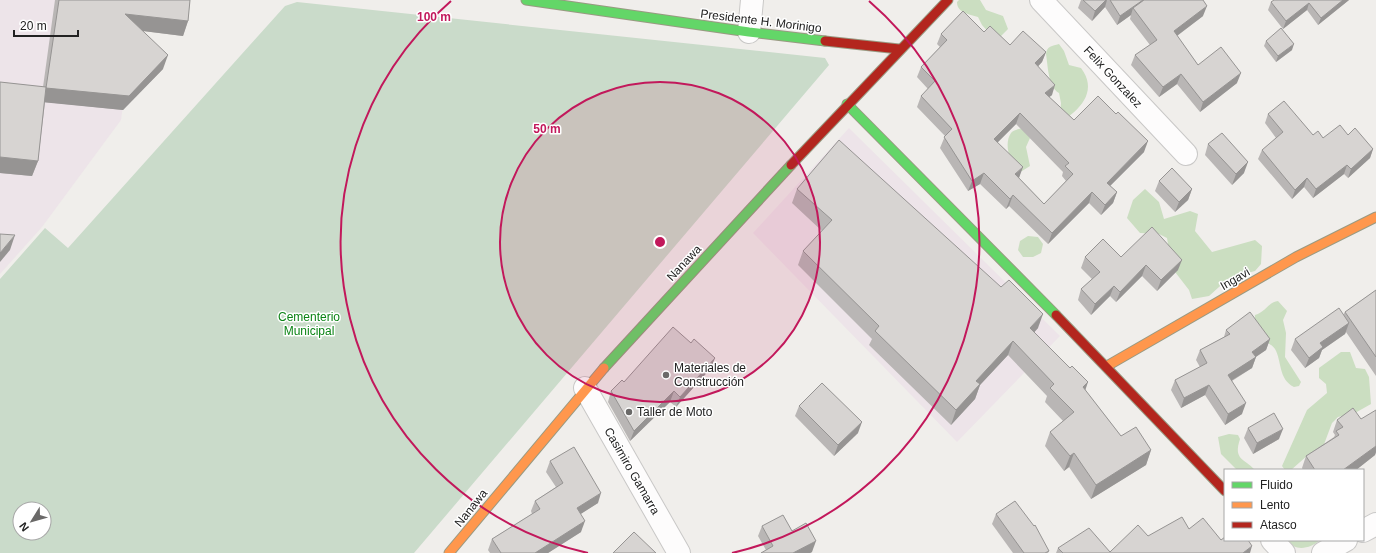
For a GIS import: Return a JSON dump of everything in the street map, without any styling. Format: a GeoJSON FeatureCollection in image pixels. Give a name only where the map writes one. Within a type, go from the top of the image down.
{"type":"FeatureCollection","features":[{"type":"Feature","properties":{"kind":"street","name":"Presidente H. Morinigo"},"geometry":{"type":"LineString","coordinates":[[526,0],[749,32],[899,50]]}},
{"type":"Feature","properties":{"kind":"street"},"geometry":{"type":"LineString","coordinates":[[749,32],[752,0]]}},
{"type":"Feature","properties":{"kind":"street","name":"Nanawa"},"geometry":{"type":"LineString","coordinates":[[449,553],[585,388],[846,104],[948,0]]}},
{"type":"Feature","properties":{"kind":"street","name":"Felix Gonzalez"},"geometry":{"type":"LineString","coordinates":[[1041,0],[1186,154]]}},
{"type":"Feature","properties":{"kind":"street"},"geometry":{"type":"LineString","coordinates":[[846,104],[1107,366],[1224,490]]}},
{"type":"Feature","properties":{"kind":"street","name":"Ingavi"},"geometry":{"type":"LineString","coordinates":[[1107,366],[1296,258],[1376,217]]}},
{"type":"Feature","properties":{"kind":"street","name":"Casimiro Gamarra"},"geometry":{"type":"LineString","coordinates":[[585,388],[679,553]]}},
{"type":"Feature","properties":{"kind":"street"},"geometry":{"type":"LineString","coordinates":[[1364,530],[1376,524]]}},
{"type":"Feature","properties":{"kind":"street"},"geometry":{"type":"LineString","coordinates":[[1273,541],[1284,553]]}},
{"type":"Feature","properties":{"kind":"street"},"geometry":{"type":"LineString","coordinates":[[1324,553],[1344,541]]}},
{"type":"Feature","properties":{"kind":"shaded area"},"geometry":{"type":"Polygon","coordinates":[[[0,0],[138,0],[121,120],[42,227],[0,274],[0,0]]]}},
{"type":"Feature","properties":{"kind":"shaded area"},"geometry":{"type":"Polygon","coordinates":[[[849,128],[1060,336],[957,442],[753,233],[849,128]]]}},
{"type":"Feature","properties":{"kind":"green space"},"geometry":{"type":"Polygon","coordinates":[[[959,0],[980,0],[986,10],[1003,16],[1008,29],[1001,36],[992,36],[982,25],[978,17],[959,9],[957,2],[959,0]]]}},
{"type":"Feature","properties":{"kind":"green space","name":"Cementerio Municipal"},"geometry":{"type":"Polygon","coordinates":[[[297,2],[825,58],[829,65],[414,553],[0,553],[0,279],[45,228],[68,248],[285,6],[297,2]]]}},
{"type":"Feature","properties":{"kind":"green space"},"geometry":{"type":"Polygon","coordinates":[[[1059,44],[1064,51],[1069,65],[1081,68],[1088,83],[1086,97],[1077,109],[1065,119],[1060,117],[1061,103],[1059,93],[1055,90],[1051,81],[1046,54],[1049,48],[1059,44]]]}},
{"type":"Feature","properties":{"kind":"green space"},"geometry":{"type":"Polygon","coordinates":[[[1023,128],[1030,138],[1026,147],[1030,166],[1022,171],[1016,171],[1009,156],[1008,141],[1012,132],[1023,128]]]}},
{"type":"Feature","properties":{"kind":"green space"},"geometry":{"type":"Polygon","coordinates":[[[1145,189],[1159,202],[1164,219],[1190,211],[1198,214],[1195,231],[1212,252],[1255,240],[1262,246],[1261,264],[1255,271],[1229,278],[1209,296],[1192,299],[1189,290],[1172,268],[1167,238],[1159,234],[1140,233],[1127,218],[1133,200],[1145,189]]]}},
{"type":"Feature","properties":{"kind":"green space"},"geometry":{"type":"Polygon","coordinates":[[[1028,236],[1038,237],[1043,244],[1041,253],[1033,257],[1023,257],[1018,250],[1020,241],[1028,236]]]}},
{"type":"Feature","properties":{"kind":"green space"},"geometry":{"type":"Polygon","coordinates":[[[1278,301],[1287,311],[1283,320],[1286,333],[1285,357],[1301,382],[1299,386],[1294,387],[1285,379],[1275,349],[1265,341],[1255,322],[1255,315],[1262,312],[1272,303],[1278,301]]]}},
{"type":"Feature","properties":{"kind":"green space"},"geometry":{"type":"Polygon","coordinates":[[[1341,352],[1350,352],[1356,368],[1365,369],[1369,377],[1371,404],[1355,413],[1338,417],[1332,423],[1323,447],[1308,455],[1292,469],[1284,469],[1282,466],[1307,410],[1327,393],[1326,384],[1319,378],[1319,368],[1341,352]]]}},
{"type":"Feature","properties":{"kind":"green space"},"geometry":{"type":"Polygon","coordinates":[[[1229,434],[1238,435],[1240,439],[1238,446],[1239,455],[1254,469],[1236,469],[1221,454],[1218,437],[1229,434]]]}},
{"type":"Feature","properties":{"kind":"green space"},"geometry":{"type":"Polygon","coordinates":[[[1289,541],[1319,541],[1303,548],[1295,547],[1289,541]]]}},
{"type":"Feature","properties":{"kind":"building"},"geometry":{"type":"Polygon","coordinates":[[[59,0],[190,0],[188,21],[125,14],[168,55],[129,96],[46,88],[59,0]]]}},
{"type":"Feature","properties":{"kind":"building"},"geometry":{"type":"Polygon","coordinates":[[[1083,0],[1106,0],[1095,11],[1083,0]]]}},
{"type":"Feature","properties":{"kind":"building"},"geometry":{"type":"Polygon","coordinates":[[[1110,0],[1143,0],[1120,16],[1110,0]]]}},
{"type":"Feature","properties":{"kind":"building"},"geometry":{"type":"Polygon","coordinates":[[[1144,0],[1203,0],[1207,6],[1174,31],[1198,65],[1221,47],[1241,73],[1203,102],[1181,74],[1163,87],[1135,55],[1157,40],[1133,8],[1144,0]]]}},
{"type":"Feature","properties":{"kind":"building"},"geometry":{"type":"Polygon","coordinates":[[[1274,0],[1343,0],[1321,18],[1309,3],[1286,21],[1271,2],[1274,0]]]}},
{"type":"Feature","properties":{"kind":"building"},"geometry":{"type":"Polygon","coordinates":[[[963,11],[984,32],[990,26],[1010,45],[1023,31],[1046,52],[1035,63],[1055,85],[1045,93],[1074,120],[1098,96],[1116,114],[1118,112],[1148,141],[1107,183],[1117,192],[1105,205],[1092,192],[1052,233],[1013,195],[1010,199],[984,173],[972,181],[944,137],[952,129],[921,96],[935,81],[921,67],[947,40],[941,34],[963,11]],[[1020,113],[994,139],[1023,167],[1015,174],[1044,204],[1073,174],[1065,166],[1069,163],[1020,113]]]}},
{"type":"Feature","properties":{"kind":"building"},"geometry":{"type":"Polygon","coordinates":[[[1281,28],[1294,44],[1278,56],[1266,41],[1281,28]]]}},
{"type":"Feature","properties":{"kind":"building"},"geometry":{"type":"Polygon","coordinates":[[[0,82],[46,87],[38,161],[0,157],[0,82]]]}},
{"type":"Feature","properties":{"kind":"building"},"geometry":{"type":"Polygon","coordinates":[[[1284,101],[1313,135],[1318,131],[1323,138],[1340,125],[1348,135],[1355,128],[1373,149],[1351,169],[1347,165],[1316,189],[1307,178],[1295,190],[1262,150],[1283,132],[1268,114],[1284,101]]]}},
{"type":"Feature","properties":{"kind":"building"},"geometry":{"type":"Polygon","coordinates":[[[1222,133],[1248,162],[1236,174],[1208,144],[1222,133]]]}},
{"type":"Feature","properties":{"kind":"building"},"geometry":{"type":"Polygon","coordinates":[[[839,140],[1001,287],[1009,280],[1043,314],[1030,328],[1070,368],[1072,366],[1088,382],[1083,387],[1121,436],[1136,427],[1151,450],[1096,485],[1074,453],[1070,456],[1050,432],[1074,412],[1050,388],[1054,384],[1013,341],[976,381],[980,384],[956,410],[875,331],[879,326],[803,251],[832,220],[797,189],[839,140]]]}},
{"type":"Feature","properties":{"kind":"building"},"geometry":{"type":"Polygon","coordinates":[[[1172,168],[1192,189],[1179,202],[1159,181],[1172,168]]]}},
{"type":"Feature","properties":{"kind":"building"},"geometry":{"type":"Polygon","coordinates":[[[1152,227],[1182,260],[1161,280],[1146,265],[1120,292],[1114,286],[1095,304],[1081,289],[1100,272],[1085,257],[1103,239],[1121,257],[1152,227]]]}},
{"type":"Feature","properties":{"kind":"building"},"geometry":{"type":"Polygon","coordinates":[[[0,234],[15,235],[0,253],[0,234]]]}},
{"type":"Feature","properties":{"kind":"building"},"geometry":{"type":"Polygon","coordinates":[[[1376,290],[1376,357],[1345,312],[1376,290]]]}},
{"type":"Feature","properties":{"kind":"building"},"geometry":{"type":"Polygon","coordinates":[[[1339,308],[1349,323],[1320,343],[1323,347],[1309,358],[1295,339],[1339,308]]]}},
{"type":"Feature","properties":{"kind":"building"},"geometry":{"type":"Polygon","coordinates":[[[1250,312],[1270,339],[1252,352],[1256,357],[1228,375],[1246,403],[1228,414],[1209,385],[1184,398],[1175,380],[1207,363],[1200,350],[1230,334],[1226,330],[1250,312]]]}},
{"type":"Feature","properties":{"kind":"building"},"geometry":{"type":"Polygon","coordinates":[[[673,327],[691,343],[694,339],[715,358],[680,397],[674,391],[634,431],[611,391],[622,380],[624,382],[673,327]]]}},
{"type":"Feature","properties":{"kind":"building"},"geometry":{"type":"Polygon","coordinates":[[[822,383],[862,422],[838,445],[799,406],[822,383]]]}},
{"type":"Feature","properties":{"kind":"building"},"geometry":{"type":"Polygon","coordinates":[[[1353,408],[1361,419],[1376,410],[1376,446],[1344,469],[1314,469],[1306,456],[1339,435],[1336,431],[1343,427],[1337,420],[1353,408]]]}},
{"type":"Feature","properties":{"kind":"building"},"geometry":{"type":"Polygon","coordinates":[[[1274,413],[1283,429],[1257,443],[1248,428],[1274,413]]]}},
{"type":"Feature","properties":{"kind":"building"},"geometry":{"type":"Polygon","coordinates":[[[574,447],[601,493],[577,508],[585,521],[535,553],[501,553],[492,539],[540,509],[535,501],[563,483],[550,461],[574,447]]]}},
{"type":"Feature","properties":{"kind":"building"},"geometry":{"type":"Polygon","coordinates":[[[1015,501],[1034,526],[1035,525],[1049,551],[1045,553],[1024,553],[996,514],[1015,501]]]}},
{"type":"Feature","properties":{"kind":"building"},"geometry":{"type":"Polygon","coordinates":[[[783,515],[792,531],[806,523],[816,541],[793,553],[761,553],[773,546],[762,526],[783,515]]]}},
{"type":"Feature","properties":{"kind":"building"},"geometry":{"type":"Polygon","coordinates":[[[1182,517],[1189,529],[1203,518],[1221,540],[1224,538],[1224,541],[1249,541],[1252,546],[1243,553],[1063,553],[1058,548],[1089,528],[1110,552],[1138,525],[1148,536],[1182,517]]]}},
{"type":"Feature","properties":{"kind":"building"},"geometry":{"type":"Polygon","coordinates":[[[634,532],[656,553],[613,553],[634,532]]]}},
{"type":"Feature","properties":{"kind":"traffic: fast"},"geometry":{"type":"LineString","coordinates":[[526,0],[749,32],[825,41]]}},
{"type":"Feature","properties":{"kind":"traffic: fast"},"geometry":{"type":"LineString","coordinates":[[847,104],[1056,315]]}},
{"type":"Feature","properties":{"kind":"traffic: fast"},"geometry":{"type":"LineString","coordinates":[[604,368],[791,165]]}},
{"type":"Feature","properties":{"kind":"traffic: slow"},"geometry":{"type":"LineString","coordinates":[[1107,366],[1296,257],[1376,217]]}},
{"type":"Feature","properties":{"kind":"traffic: slow"},"geometry":{"type":"LineString","coordinates":[[449,553],[604,368]]}},
{"type":"Feature","properties":{"kind":"traffic: jam"},"geometry":{"type":"LineString","coordinates":[[791,165],[948,0]]}},
{"type":"Feature","properties":{"kind":"traffic: jam"},"geometry":{"type":"LineString","coordinates":[[825,41],[899,49]]}},
{"type":"Feature","properties":{"kind":"traffic: jam"},"geometry":{"type":"LineString","coordinates":[[1056,315],[1224,490]]}},
{"type":"Feature","properties":{"kind":"place","name":"Materiales de Construcción"},"geometry":{"type":"Point","coordinates":[666,375]}},
{"type":"Feature","properties":{"kind":"place","name":"Taller de Moto"},"geometry":{"type":"Point","coordinates":[629,412]}}]}
